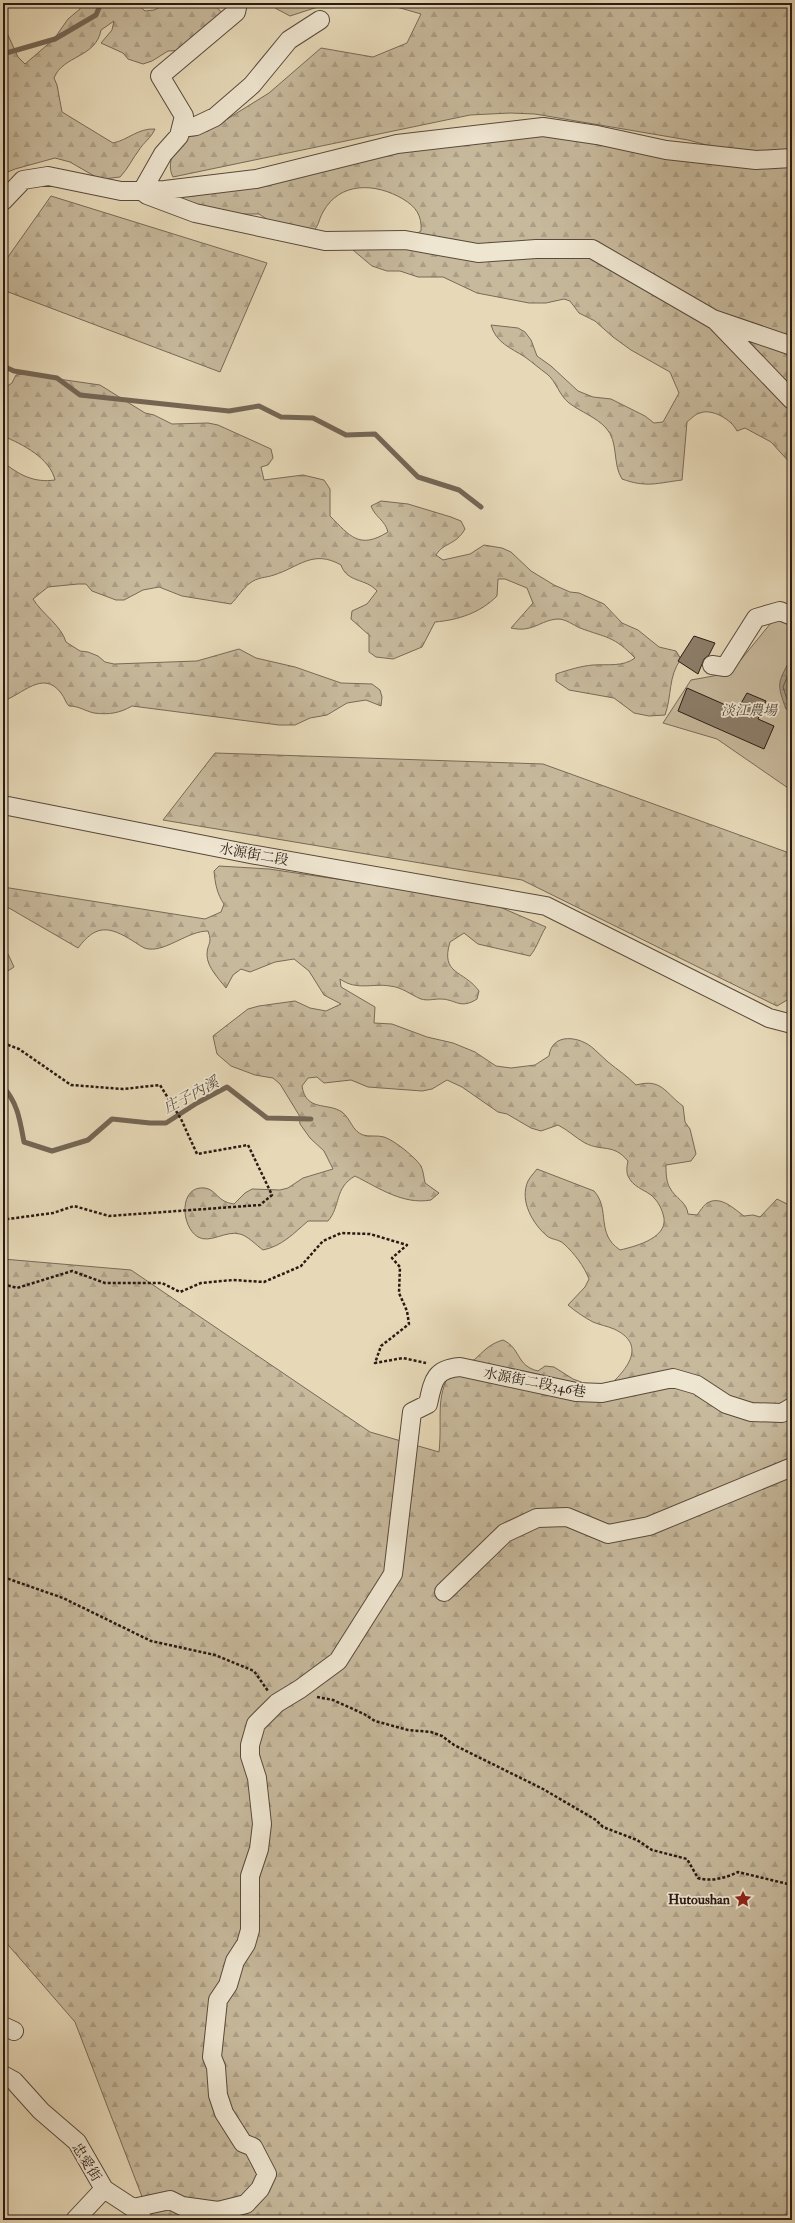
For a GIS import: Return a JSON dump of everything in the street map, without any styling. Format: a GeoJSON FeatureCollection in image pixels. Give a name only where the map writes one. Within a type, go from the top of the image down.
{"type":"FeatureCollection","features":[{"type":"Feature","properties":{"kind":"street"},"geometry":{"type":"LineString","coordinates":[[142,191],[164,154],[179,136],[184,116],[160,76],[236,12],[238,3]]}},
{"type":"Feature","properties":{"kind":"street"},"geometry":{"type":"LineString","coordinates":[[181,128],[196,126],[215,117],[252,85],[289,40],[320,20]]}},
{"type":"Feature","properties":{"kind":"street"},"geometry":{"type":"LineString","coordinates":[[3,201],[23,180],[48,176],[121,191],[165,190],[256,179],[397,144],[543,127],[597,135],[666,150],[756,160],[792,158]]}},
{"type":"Feature","properties":{"kind":"street"},"geometry":{"type":"LineString","coordinates":[[142,191],[147,195],[195,213],[325,241],[405,240],[478,253],[536,249],[592,249],[638,278],[713,319],[792,346]]}},
{"type":"Feature","properties":{"kind":"street"},"geometry":{"type":"LineString","coordinates":[[713,319],[792,400]]}},
{"type":"Feature","properties":{"kind":"street"},"geometry":{"type":"LineString","coordinates":[[712,665],[725,667],[756,618],[780,611],[792,616]]}},
{"type":"Feature","properties":{"kind":"street","name":"水源街二段"},"geometry":{"type":"LineString","coordinates":[[3,805],[250,854],[546,906],[769,1018],[792,1024]]}},
{"type":"Feature","properties":{"kind":"street","name":"水源街二段346巷"},"geometry":{"type":"LineString","coordinates":[[441,1372],[446,1368],[460,1367],[576,1392],[602,1393],[674,1378],[697,1385],[726,1404],[751,1412],[782,1413],[792,1407]]}},
{"type":"Feature","properties":{"kind":"street"},"geometry":{"type":"LineString","coordinates":[[104,2189],[138,2214],[170,2200],[182,2206],[218,2211],[246,2204],[260,2189],[267,2174],[253,2147],[243,2143],[224,2113],[218,2095],[216,2067],[212,2057],[218,2000],[228,1985],[235,1961],[246,1944],[250,1930],[250,1876],[259,1849],[262,1824],[257,1778],[250,1756],[250,1745],[256,1724],[277,1702],[300,1689],[338,1661],[393,1574],[412,1412],[428,1404],[436,1376],[441,1372]]}},
{"type":"Feature","properties":{"kind":"street"},"geometry":{"type":"LineString","coordinates":[[444,1592],[505,1533],[536,1518],[567,1517],[608,1534],[649,1526],[792,1467]]}},
{"type":"Feature","properties":{"kind":"street","name":"忠愛街"},"geometry":{"type":"LineString","coordinates":[[3,2075],[14,2081],[41,2111],[77,2142],[104,2189],[75,2220]]}},
{"type":"Feature","properties":{"kind":"path"},"geometry":{"type":"LineString","coordinates":[[3,1043],[20,1049],[71,1085],[123,1089],[160,1085],[181,1119],[198,1154],[248,1145],[272,1195],[260,1205],[109,1216],[74,1206],[53,1213],[8,1219],[3,1218]]}},
{"type":"Feature","properties":{"kind":"path"},"geometry":{"type":"LineString","coordinates":[[3,1284],[17,1288],[72,1271],[105,1283],[162,1283],[180,1292],[201,1283],[233,1280],[264,1282],[301,1266],[323,1241],[341,1233],[370,1234],[407,1245],[392,1258],[400,1267],[399,1293],[407,1311],[408,1324],[381,1346],[375,1363],[403,1358],[434,1365],[441,1372]]}},
{"type":"Feature","properties":{"kind":"path"},"geometry":{"type":"LineString","coordinates":[[3,1577],[63,1598],[151,1641],[215,1655],[254,1671],[277,1702]]}},
{"type":"Feature","properties":{"kind":"path"},"geometry":{"type":"LineString","coordinates":[[300,1689],[318,1697],[332,1700],[364,1714],[374,1721],[408,1730],[431,1732],[442,1736],[454,1745],[543,1789],[596,1820],[603,1827],[637,1840],[652,1850],[687,1859],[698,1878],[705,1880],[714,1879],[730,1876],[738,1872],[792,1885]]}},
{"type":"Feature","properties":{"kind":"green space"},"geometry":{"type":"Polygon","coordinates":[[[81,3],[136,3],[145,11],[154,10],[169,3],[213,3],[222,13],[185,50],[168,51],[152,61],[143,64],[128,59],[123,53],[101,43],[112,30],[114,21],[101,30],[98,39],[93,46],[58,70],[54,78],[57,85],[62,112],[113,143],[143,130],[155,129],[120,177],[103,179],[96,177],[70,162],[55,158],[15,169],[3,174],[3,30],[7,33],[18,57],[25,64],[54,39],[68,19],[80,9],[81,3]]]}},
{"type":"Feature","properties":{"kind":"green space"},"geometry":{"type":"Polygon","coordinates":[[[278,3],[330,3],[290,16],[275,8],[278,3]]]}},
{"type":"Feature","properties":{"kind":"green space"},"geometry":{"type":"Polygon","coordinates":[[[383,3],[792,3],[792,163],[714,147],[688,140],[535,114],[510,113],[470,115],[173,177],[170,168],[171,159],[181,142],[190,136],[208,131],[269,93],[321,48],[373,57],[407,43],[421,14],[383,3]]]}},
{"type":"Feature","properties":{"kind":"green space"},"geometry":{"type":"Polygon","coordinates":[[[494,124],[737,167],[792,167],[792,465],[771,442],[745,428],[737,431],[731,423],[721,416],[710,412],[705,412],[696,414],[687,422],[682,480],[645,484],[622,479],[617,466],[613,440],[606,428],[598,421],[569,403],[547,374],[525,357],[500,341],[491,325],[518,328],[525,332],[531,340],[537,356],[551,366],[578,391],[593,397],[611,399],[645,416],[654,423],[663,422],[679,393],[670,372],[631,350],[595,321],[579,313],[570,301],[564,299],[546,303],[529,303],[477,293],[443,277],[418,277],[400,271],[387,271],[372,266],[347,245],[414,235],[421,231],[419,216],[415,208],[408,202],[393,194],[370,188],[349,190],[330,202],[323,212],[316,228],[311,233],[271,222],[259,214],[241,214],[181,203],[176,190],[494,124]]]}},
{"type":"Feature","properties":{"kind":"green space"},"geometry":{"type":"Polygon","coordinates":[[[51,196],[267,263],[220,372],[3,290],[3,264],[51,196]]]}},
{"type":"Feature","properties":{"kind":"green space"},"geometry":{"type":"Polygon","coordinates":[[[24,374],[100,385],[145,413],[154,415],[172,424],[208,423],[218,425],[271,449],[273,458],[268,465],[261,467],[264,480],[303,475],[324,480],[330,489],[330,516],[349,535],[356,538],[370,540],[388,532],[385,524],[371,506],[381,501],[408,504],[461,521],[465,529],[454,541],[442,548],[436,555],[443,560],[470,554],[484,545],[502,548],[511,552],[531,571],[554,585],[570,592],[579,593],[604,604],[622,623],[638,630],[659,647],[676,651],[681,659],[672,679],[665,715],[649,716],[634,713],[614,698],[569,690],[556,681],[556,674],[579,667],[620,664],[635,658],[621,645],[610,638],[580,628],[561,619],[552,620],[531,628],[511,628],[533,603],[527,588],[505,579],[498,579],[497,596],[483,607],[468,615],[435,622],[422,647],[393,659],[376,657],[369,652],[369,635],[351,619],[352,611],[367,604],[377,591],[368,584],[352,578],[344,571],[341,565],[322,559],[306,561],[283,572],[253,581],[245,587],[231,604],[182,596],[159,587],[143,590],[124,600],[116,600],[92,591],[86,584],[48,587],[33,599],[60,630],[66,642],[80,651],[98,656],[105,662],[114,664],[197,661],[239,649],[256,658],[295,667],[341,683],[372,684],[380,690],[382,697],[381,706],[366,700],[347,703],[327,715],[310,718],[295,725],[279,725],[132,706],[114,713],[94,713],[69,706],[61,693],[54,686],[47,683],[40,683],[32,686],[3,701],[3,462],[15,471],[27,477],[47,481],[55,480],[47,465],[34,453],[3,436],[3,389],[12,383],[16,375],[24,374]]]}},
{"type":"Feature","properties":{"kind":"green space","name":"淡江農場"},"geometry":{"type":"Polygon","coordinates":[[[775,618],[792,625],[792,798],[788,788],[717,739],[663,723],[691,680],[730,673],[775,618]]]}},
{"type":"Feature","properties":{"kind":"green space"},"geometry":{"type":"Polygon","coordinates":[[[215,753],[543,764],[792,854],[792,997],[777,1006],[522,880],[163,820],[215,753]]]}},
{"type":"Feature","properties":{"kind":"green space"},"geometry":{"type":"Polygon","coordinates":[[[219,866],[269,869],[486,901],[546,927],[530,956],[478,944],[464,933],[450,942],[448,961],[455,971],[473,984],[479,991],[477,999],[466,1004],[445,999],[424,1000],[402,989],[394,987],[383,985],[352,985],[340,979],[341,987],[375,1007],[374,1023],[392,1024],[427,1037],[453,1043],[475,1052],[496,1066],[511,1068],[535,1065],[549,1056],[551,1048],[555,1043],[567,1039],[581,1041],[594,1049],[636,1085],[645,1083],[658,1085],[683,1106],[685,1122],[690,1129],[696,1154],[691,1161],[666,1165],[666,1171],[669,1186],[683,1203],[688,1214],[697,1215],[707,1203],[712,1201],[727,1204],[744,1216],[753,1215],[760,1217],[777,1199],[791,1206],[792,2220],[151,2220],[75,2022],[3,1939],[3,1259],[131,1270],[370,1432],[439,1452],[440,1406],[444,1385],[456,1362],[474,1360],[490,1346],[503,1340],[509,1343],[522,1361],[531,1369],[538,1371],[545,1366],[554,1367],[573,1379],[592,1386],[611,1384],[624,1370],[631,1356],[632,1349],[630,1342],[624,1335],[614,1329],[590,1320],[568,1305],[585,1287],[589,1279],[582,1265],[571,1251],[562,1242],[547,1236],[532,1219],[526,1204],[525,1196],[529,1180],[537,1169],[594,1191],[602,1206],[605,1229],[608,1236],[612,1243],[620,1250],[635,1246],[651,1239],[662,1229],[664,1222],[662,1211],[655,1199],[630,1180],[627,1172],[628,1161],[623,1155],[613,1150],[591,1146],[558,1125],[541,1131],[531,1128],[507,1114],[498,1112],[462,1087],[447,1080],[432,1089],[422,1091],[368,1087],[351,1080],[324,1083],[317,1077],[308,1078],[302,1086],[304,1094],[308,1100],[312,1103],[330,1107],[342,1112],[348,1118],[356,1131],[365,1136],[384,1137],[399,1145],[421,1166],[425,1183],[439,1193],[431,1200],[421,1201],[401,1198],[355,1176],[344,1186],[335,1209],[328,1221],[308,1221],[287,1239],[276,1246],[263,1250],[243,1235],[235,1233],[208,1239],[198,1237],[192,1232],[185,1216],[187,1199],[190,1193],[196,1189],[209,1189],[224,1201],[234,1204],[245,1193],[252,1189],[280,1190],[288,1188],[303,1178],[333,1169],[324,1151],[310,1138],[300,1124],[299,1115],[280,1084],[273,1078],[255,1075],[231,1066],[217,1054],[213,1036],[248,1009],[259,1006],[295,1001],[310,1008],[326,1011],[341,1004],[324,995],[309,971],[294,959],[275,962],[250,972],[241,969],[233,975],[226,988],[209,964],[207,951],[210,939],[208,931],[193,934],[163,947],[147,949],[117,932],[103,930],[97,931],[91,935],[78,948],[9,908],[3,909],[3,887],[205,919],[221,912],[224,904],[218,892],[215,880],[214,871],[219,866]]]}},
{"type":"Feature","properties":{"kind":"green space"},"geometry":{"type":"Polygon","coordinates":[[[3,951],[8,954],[14,967],[3,974],[3,951]]]}},
{"type":"Feature","properties":{"kind":"water"},"geometry":{"type":"Polygon","coordinates":[[[790,660],[792,660],[792,711],[786,709],[780,689],[781,679],[790,660]]]}},
{"type":"Feature","properties":{"kind":"building"},"geometry":{"type":"Polygon","coordinates":[[[694,636],[715,643],[709,655],[704,659],[698,674],[678,661],[694,636]]]}},
{"type":"Feature","properties":{"kind":"building"},"geometry":{"type":"Polygon","coordinates":[[[687,688],[737,710],[747,693],[766,701],[758,719],[774,726],[764,749],[678,711],[687,688]]]}},
{"type":"Feature","properties":{"kind":"waterway"},"geometry":{"type":"LineString","coordinates":[[3,54],[55,39],[96,15],[101,3]]}},
{"type":"Feature","properties":{"kind":"waterway"},"geometry":{"type":"LineString","coordinates":[[3,366],[14,371],[57,378],[80,395],[229,411],[259,406],[281,417],[313,418],[346,435],[375,434],[418,477],[459,490],[481,507]]}},
{"type":"Feature","properties":{"kind":"waterway","name":"庄子內溪"},"geometry":{"type":"LineString","coordinates":[[3,1087],[12,1099],[15,1106],[20,1120],[24,1142],[52,1151],[88,1140],[112,1119],[166,1123],[197,1103],[227,1087],[267,1118],[311,1119]]}},
{"type":"Feature","properties":{"kind":"place","name":"Hutoushan"},"geometry":{"type":"Point","coordinates":[743,1899]}}]}
